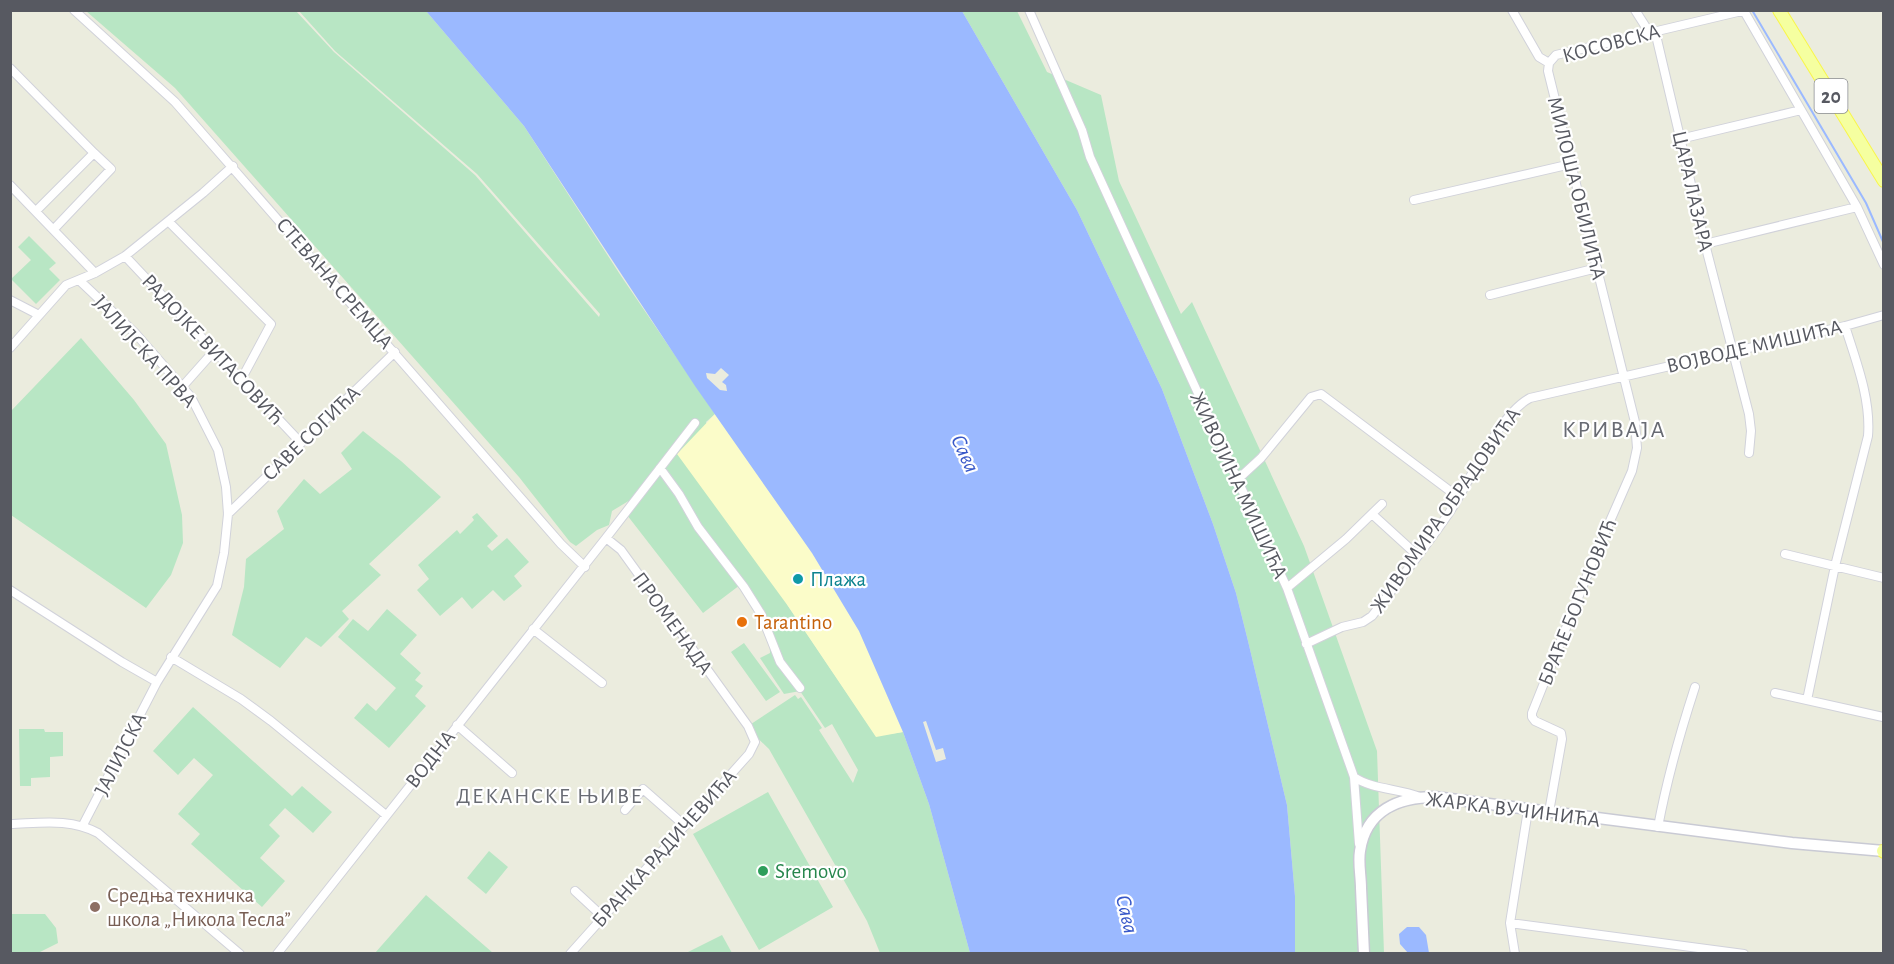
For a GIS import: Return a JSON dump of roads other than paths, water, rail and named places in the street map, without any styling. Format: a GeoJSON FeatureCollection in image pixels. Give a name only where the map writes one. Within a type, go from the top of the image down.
{"type":"FeatureCollection","features":[{"type":"Feature","properties":{"kind":"main road","name":"20"},"geometry":{"type":"LineString","coordinates":[[1779,10],[1884,181]]}},
{"type":"Feature","properties":{"kind":"street","name":"СТЕВАНА СРЕМЦА"},"geometry":{"type":"LineString","coordinates":[[74,10],[175,102],[561,544],[585,567]]}},
{"type":"Feature","properties":{"kind":"street","name":"ЖИВОЈИНА МИШИЋА"},"geometry":{"type":"LineString","coordinates":[[1029,10],[1082,130],[1090,157],[1236,481],[1287,588],[1354,777],[1360,851]]}},
{"type":"Feature","properties":{"kind":"street"},"geometry":{"type":"LineString","coordinates":[[1512,10],[1535,52],[1549,63]]}},
{"type":"Feature","properties":{"kind":"street","name":"ЦАРА ЛАЗАРА"},"geometry":{"type":"LineString","coordinates":[[1635,10],[1652,31],[1680,139],[1731,351],[1749,414],[1751,431],[1749,453]]}},
{"type":"Feature","properties":{"kind":"street"},"geometry":{"type":"LineString","coordinates":[[1745,11],[1857,207],[1884,265]]}},
{"type":"Feature","properties":{"kind":"street","name":"КОСОВСКА"},"geometry":{"type":"LineString","coordinates":[[1549,63],[1557,55],[1745,11]]}},
{"type":"Feature","properties":{"kind":"street","name":"МИЛОША ОБИЛИЋА"},"geometry":{"type":"LineString","coordinates":[[1549,63],[1548,71],[1623,376]]}},
{"type":"Feature","properties":{"kind":"street"},"geometry":{"type":"LineString","coordinates":[[10,68],[111,169],[54,229]]}},
{"type":"Feature","properties":{"kind":"street"},"geometry":{"type":"LineString","coordinates":[[1680,139],[1801,110]]}},
{"type":"Feature","properties":{"kind":"street"},"geometry":{"type":"LineString","coordinates":[[36,211],[94,153]]}},
{"type":"Feature","properties":{"kind":"street"},"geometry":{"type":"LineString","coordinates":[[1414,200],[1571,164]]}},
{"type":"Feature","properties":{"kind":"street"},"geometry":{"type":"LineString","coordinates":[[80,280],[125,256],[169,222],[233,166]]}},
{"type":"Feature","properties":{"kind":"street"},"geometry":{"type":"LineString","coordinates":[[10,185],[95,273]]}},
{"type":"Feature","properties":{"kind":"street"},"geometry":{"type":"LineString","coordinates":[[1705,244],[1857,207]]}},
{"type":"Feature","properties":{"kind":"street"},"geometry":{"type":"LineString","coordinates":[[169,222],[271,324],[241,380]]}},
{"type":"Feature","properties":{"kind":"street","name":"РАДОЈКЕ ВИТАСОВИЋ"},"geometry":{"type":"LineString","coordinates":[[125,256],[301,443]]}},
{"type":"Feature","properties":{"kind":"street"},"geometry":{"type":"LineString","coordinates":[[1490,295],[1597,268]]}},
{"type":"Feature","properties":{"kind":"street","name":"ЈАЛИЈСКА ПРВА"},"geometry":{"type":"LineString","coordinates":[[10,348],[66,285],[80,280],[136,334],[182,387],[198,407],[218,450],[226,487],[228,514],[224,553],[217,586],[157,682]]}},
{"type":"Feature","properties":{"kind":"street"},"geometry":{"type":"LineString","coordinates":[[10,300],[39,315]]}},
{"type":"Feature","properties":{"kind":"street","name":"ВОЈВОДЕ МИШИЋА"},"geometry":{"type":"LineString","coordinates":[[1623,376],[1845,326],[1884,315]]}},
{"type":"Feature","properties":{"kind":"street"},"geometry":{"type":"LineString","coordinates":[[1807,700],[1835,566],[1868,436],[1869,419],[1858,366],[1845,326]]}},
{"type":"Feature","properties":{"kind":"street"},"geometry":{"type":"LineString","coordinates":[[182,387],[214,351]]}},
{"type":"Feature","properties":{"kind":"street","name":"САВЕ СОГИЋА"},"geometry":{"type":"LineString","coordinates":[[228,514],[395,352]]}},
{"type":"Feature","properties":{"kind":"street","name":"ЖИВОМИРА ОБРАДОВИЋА"},"geometry":{"type":"LineString","coordinates":[[1306,644],[1342,627],[1363,622],[1372,616],[1458,497],[1506,421],[1521,402],[1623,376]]}},
{"type":"Feature","properties":{"kind":"street","name":"БРАЋЕ БОГУНОВИЋ"},"geometry":{"type":"LineString","coordinates":[[1549,812],[1562,732],[1535,721],[1532,713],[1596,553],[1632,471],[1637,448],[1635,422],[1623,376]]}},
{"type":"Feature","properties":{"kind":"street"},"geometry":{"type":"LineString","coordinates":[[1236,481],[1261,458],[1311,397],[1321,394],[1458,497]]}},
{"type":"Feature","properties":{"kind":"street"},"geometry":{"type":"LineString","coordinates":[[585,567],[695,423]]}},
{"type":"Feature","properties":{"kind":"street"},"geometry":{"type":"LineString","coordinates":[[660,468],[703,534],[761,614],[780,662],[800,688]]}},
{"type":"Feature","properties":{"kind":"street"},"geometry":{"type":"LineString","coordinates":[[1287,588],[1346,539],[1382,504]]}},
{"type":"Feature","properties":{"kind":"street"},"geometry":{"type":"LineString","coordinates":[[1372,514],[1417,555]]}},
{"type":"Feature","properties":{"kind":"street","name":"ПРОМЕНАДА"},"geometry":{"type":"LineString","coordinates":[[606,538],[621,550],[748,726],[755,742]]}},
{"type":"Feature","properties":{"kind":"street"},"geometry":{"type":"LineString","coordinates":[[1785,554],[1884,578]]}},
{"type":"Feature","properties":{"kind":"street","name":"ВОДНА"},"geometry":{"type":"LineString","coordinates":[[277,954],[533,629],[585,567]]}},
{"type":"Feature","properties":{"kind":"street"},"geometry":{"type":"LineString","coordinates":[[10,591],[157,682]]}},
{"type":"Feature","properties":{"kind":"street"},"geometry":{"type":"LineString","coordinates":[[533,629],[602,682]]}},
{"type":"Feature","properties":{"kind":"street"},"geometry":{"type":"LineString","coordinates":[[171,657],[241,699],[271,721],[386,815]]}},
{"type":"Feature","properties":{"kind":"street","name":"ЈАЛИЈСКА"},"geometry":{"type":"LineString","coordinates":[[83,825],[157,682]]}},
{"type":"Feature","properties":{"kind":"street"},"geometry":{"type":"LineString","coordinates":[[1658,827],[1684,721],[1695,687]]}},
{"type":"Feature","properties":{"kind":"street"},"geometry":{"type":"LineString","coordinates":[[1774,693],[1883,717]]}},
{"type":"Feature","properties":{"kind":"street"},"geometry":{"type":"LineString","coordinates":[[457,725],[512,772]]}},
{"type":"Feature","properties":{"kind":"street","name":"БРАНКА РАДИЧЕВИЋА"},"geometry":{"type":"LineString","coordinates":[[570,954],[749,754],[755,742]]}},
{"type":"Feature","properties":{"kind":"street"},"geometry":{"type":"LineString","coordinates":[[1354,777],[1370,786],[1407,792],[1420,797]]}},
{"type":"Feature","properties":{"kind":"street"},"geometry":{"type":"LineString","coordinates":[[625,810],[643,789],[684,825]]}},
{"type":"Feature","properties":{"kind":"street","name":"ЖАРКА ВУЧИНИЋА"},"geometry":{"type":"LineString","coordinates":[[1360,851],[1369,826],[1387,807],[1402,800],[1435,797],[1658,827],[1883,851]]}},
{"type":"Feature","properties":{"kind":"street"},"geometry":{"type":"LineString","coordinates":[[1515,954],[1510,923],[1528,810]]}},
{"type":"Feature","properties":{"kind":"street"},"geometry":{"type":"LineString","coordinates":[[10,824],[63,822],[83,825],[98,833],[240,954]]}},
{"type":"Feature","properties":{"kind":"street"},"geometry":{"type":"LineString","coordinates":[[1360,851],[1364,954]]}},
{"type":"Feature","properties":{"kind":"street"},"geometry":{"type":"LineString","coordinates":[[575,891],[602,916]]}},
{"type":"Feature","properties":{"kind":"street"},"geometry":{"type":"LineString","coordinates":[[1510,923],[1744,954]]}},
{"type":"Feature","properties":{"kind":"water","name":"Сава"},"geometry":{"type":"Polygon","coordinates":[[[426,11],[962,11],[1077,210],[1162,389],[1213,524],[1236,593],[1287,805],[1295,896],[1295,953],[970,953],[929,804],[903,732],[859,631],[812,553],[695,386],[524,126],[426,11]]]}},
{"type":"Feature","properties":{"kind":"water"},"geometry":{"type":"Polygon","coordinates":[[[1407,927],[1419,927],[1426,935],[1429,953],[1408,953],[1400,944],[1399,934],[1407,927]]]}},
{"type":"Feature","properties":{"kind":"waterway"},"geometry":{"type":"LineString","coordinates":[[1752,10],[1866,203],[1884,244]]}},
{"type":"Feature","properties":{"kind":"place","name":"Плажа"},"geometry":{"type":"Point","coordinates":[798,579]}},
{"type":"Feature","properties":{"kind":"place","name":"Tarantino"},"geometry":{"type":"Point","coordinates":[742,622]}},
{"type":"Feature","properties":{"kind":"place","name":"Sremovo"},"geometry":{"type":"Point","coordinates":[763,871]}},
{"type":"Feature","properties":{"kind":"place","name":"Средња техничка школа „Никола Тесла”"},"geometry":{"type":"Point","coordinates":[95,907]}},
{"type":"Feature","properties":{"kind":"district","name":"КРИВАЈА"},"geometry":{"type":"Point","coordinates":[1614,429]}},
{"type":"Feature","properties":{"kind":"district","name":"ДЕКАНСКЕ ЊИВЕ"},"geometry":{"type":"Point","coordinates":[550,795]}}]}
